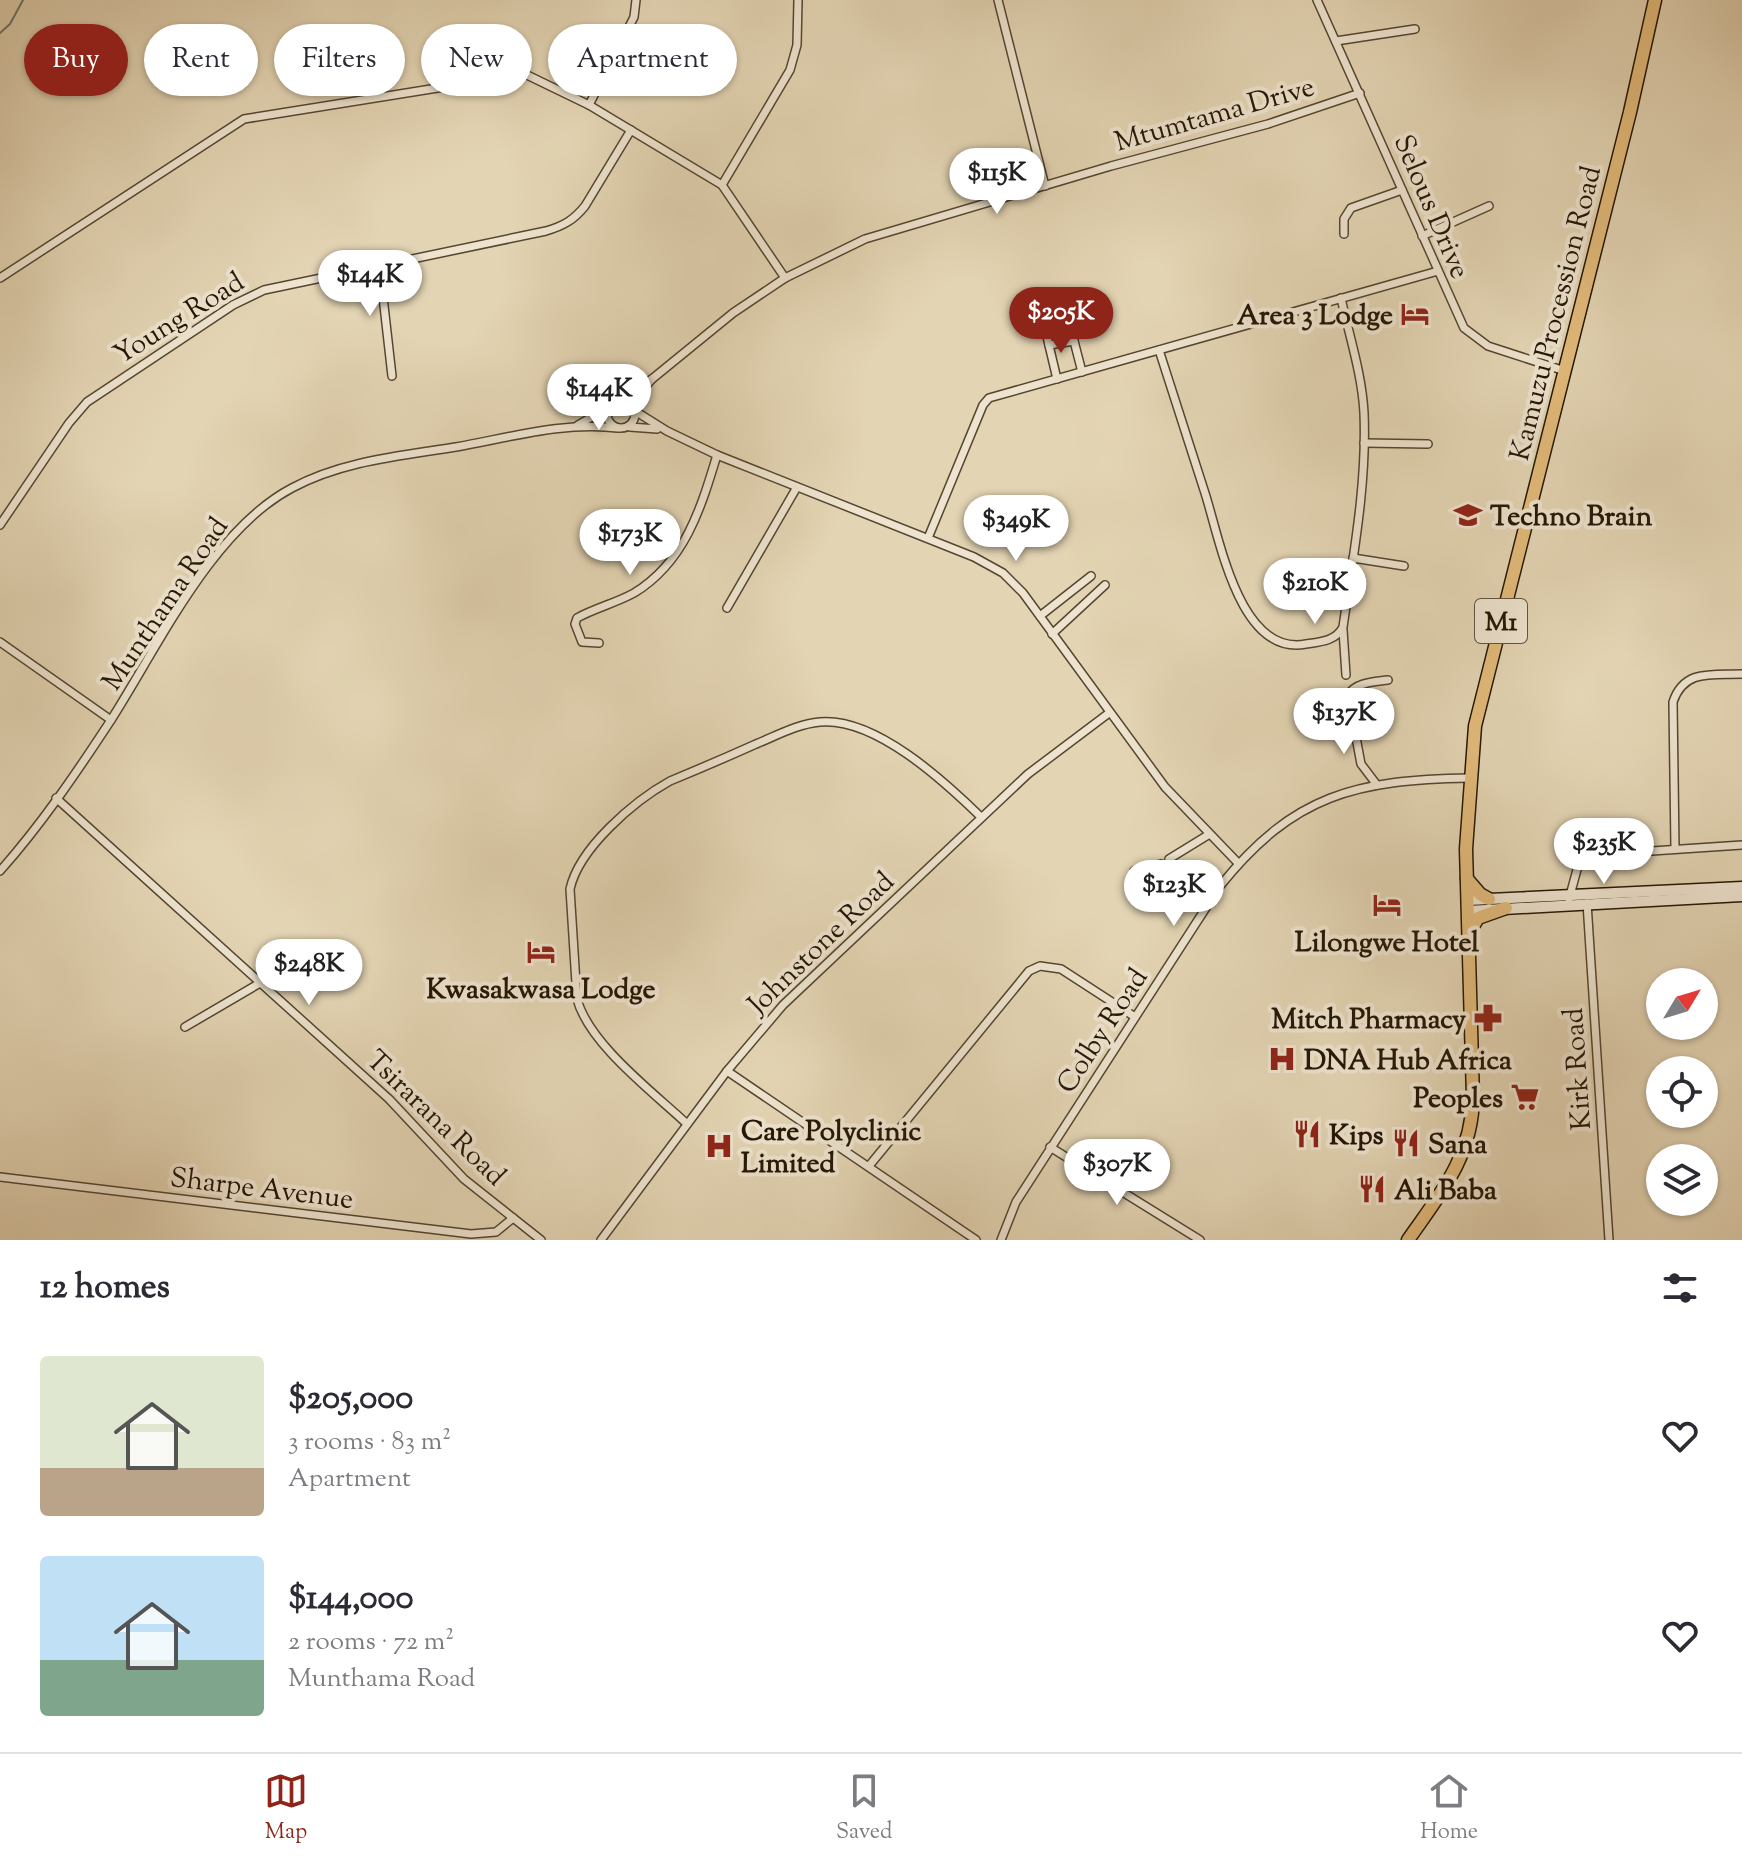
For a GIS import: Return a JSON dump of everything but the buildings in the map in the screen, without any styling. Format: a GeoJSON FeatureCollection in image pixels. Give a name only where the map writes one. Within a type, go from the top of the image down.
{"type":"FeatureCollection","features":[{"type":"Feature","properties":{"kind":"highway","name":"Kamuzu Procession Road"},"geometry":{"type":"LineString","coordinates":[[1408,1240],[1460,1162],[1471,1130],[1473,1098],[1467,879],[1470,778],[1479,707],[1655,0]]}},
{"type":"Feature","properties":{"kind":"highway"},"geometry":{"type":"LineString","coordinates":[[1467,879],[1489,899]]}},
{"type":"Feature","properties":{"kind":"highway"},"geometry":{"type":"LineString","coordinates":[[1468,934],[1478,918],[1506,908]]}},
{"type":"Feature","properties":{"kind":"main road"},"geometry":{"type":"LineString","coordinates":[[1468,905],[1506,908],[1742,887]]}},
{"type":"Feature","properties":{"kind":"main road"},"geometry":{"type":"LineString","coordinates":[[1587,900],[1742,896]]}},
{"type":"Feature","properties":{"kind":"main road"},"geometry":{"type":"LineString","coordinates":[[1468,905],[1489,899],[1569,901]]}},
{"type":"Feature","properties":{"kind":"street"},"geometry":{"type":"LineString","coordinates":[[589,105],[634,17],[636,0]]}},
{"type":"Feature","properties":{"kind":"street"},"geometry":{"type":"LineString","coordinates":[[722,185],[790,70],[797,45],[798,0]]}},
{"type":"Feature","properties":{"kind":"street"},"geometry":{"type":"LineString","coordinates":[[998,0],[1045,186]]}},
{"type":"Feature","properties":{"kind":"street","name":"Selous Drive"},"geometry":{"type":"LineString","coordinates":[[1317,0],[1459,320],[1477,340],[1565,371]]}},
{"type":"Feature","properties":{"kind":"street"},"geometry":{"type":"LineString","coordinates":[[1336,41],[1415,29]]}},
{"type":"Feature","properties":{"kind":"street"},"geometry":{"type":"LineString","coordinates":[[0,278],[227,127],[244,119],[513,74],[525,74],[589,105],[722,185],[785,278]]}},
{"type":"Feature","properties":{"kind":"street","name":"Mtumtama Drive"},"geometry":{"type":"LineString","coordinates":[[618,401],[652,379],[733,313],[785,278],[865,239],[1111,166],[1268,124],[1360,93]]}},
{"type":"Feature","properties":{"kind":"street","name":"Young Road"},"geometry":{"type":"LineString","coordinates":[[0,525],[69,423],[96,395],[253,294],[563,225],[576,217],[585,206],[631,130]]}},
{"type":"Feature","properties":{"kind":"street"},"geometry":{"type":"LineString","coordinates":[[1344,234],[1344,219],[1351,208],[1402,190]]}},
{"type":"Feature","properties":{"kind":"street"},"geometry":{"type":"LineString","coordinates":[[1422,236],[1489,206]]}},
{"type":"Feature","properties":{"kind":"street"},"geometry":{"type":"LineString","coordinates":[[392,263],[383,297],[392,376]]}},
{"type":"Feature","properties":{"kind":"street"},"geometry":{"type":"LineString","coordinates":[[928,538],[983,405],[996,395],[1438,271]]}},
{"type":"Feature","properties":{"kind":"street"},"geometry":{"type":"LineString","coordinates":[[1341,298],[1361,389],[1364,443],[1343,627],[1346,675]]}},
{"type":"Feature","properties":{"kind":"street"},"geometry":{"type":"LineString","coordinates":[[1057,379],[1044,318],[1047,312],[1058,310],[1067,314],[1082,372]]}},
{"type":"Feature","properties":{"kind":"street"},"geometry":{"type":"LineString","coordinates":[[1049,345],[1074,341]]}},
{"type":"Feature","properties":{"kind":"street"},"geometry":{"type":"LineString","coordinates":[[1159,350],[1208,500],[1228,574],[1249,613],[1274,640],[1292,646],[1331,639],[1343,627]]}},
{"type":"Feature","properties":{"kind":"street"},"geometry":{"type":"LineString","coordinates":[[627,427],[634,420],[639,394],[652,379]]}},
{"type":"Feature","properties":{"kind":"street"},"geometry":{"type":"LineString","coordinates":[[572,427],[618,401],[627,401],[635,411],[667,431],[717,455],[928,538],[1003,573],[1023,593],[1165,787],[1238,863]]}},
{"type":"Feature","properties":{"kind":"street"},"geometry":{"type":"LineString","coordinates":[[610,406],[607,417],[618,428]]}},
{"type":"Feature","properties":{"kind":"street"},"geometry":{"type":"LineString","coordinates":[[572,427],[647,427],[667,431]]}},
{"type":"Feature","properties":{"kind":"street","name":"Munthama Road"},"geometry":{"type":"LineString","coordinates":[[0,871],[22,846],[111,720],[147,659],[222,548],[246,521],[275,497],[320,475],[366,462],[572,427]]}},
{"type":"Feature","properties":{"kind":"street"},"geometry":{"type":"LineString","coordinates":[[1364,443],[1428,444]]}},
{"type":"Feature","properties":{"kind":"street"},"geometry":{"type":"LineString","coordinates":[[599,643],[582,642],[575,624],[577,618],[633,594],[664,567],[693,527],[717,455]]}},
{"type":"Feature","properties":{"kind":"street"},"geometry":{"type":"LineString","coordinates":[[727,608],[797,487]]}},
{"type":"Feature","properties":{"kind":"street"},"geometry":{"type":"LineString","coordinates":[[1353,558],[1404,566]]}},
{"type":"Feature","properties":{"kind":"street"},"geometry":{"type":"LineString","coordinates":[[1040,616],[1091,576]]}},
{"type":"Feature","properties":{"kind":"street"},"geometry":{"type":"LineString","coordinates":[[1052,634],[1105,585]]}},
{"type":"Feature","properties":{"kind":"street"},"geometry":{"type":"LineString","coordinates":[[0,642],[111,720]]}},
{"type":"Feature","properties":{"kind":"street"},"geometry":{"type":"LineString","coordinates":[[1675,849],[1673,702],[1678,687],[1686,680],[1704,676],[1742,674]]}},
{"type":"Feature","properties":{"kind":"street"},"geometry":{"type":"LineString","coordinates":[[1377,785],[1361,764],[1348,695],[1360,685],[1388,680]]}},
{"type":"Feature","properties":{"kind":"street","name":"Johnstone Road"},"geometry":{"type":"LineString","coordinates":[[601,1240],[727,1071],[783,1005],[981,817],[1047,758],[1109,713]]}},
{"type":"Feature","properties":{"kind":"street"},"geometry":{"type":"LineString","coordinates":[[687,1124],[602,1043],[585,1022],[577,999],[570,889],[572,879],[582,860],[625,813],[651,791],[670,781],[798,727],[825,722],[853,726],[871,733],[910,758],[981,817]]}},
{"type":"Feature","properties":{"kind":"street","name":"Colby Road"},"geometry":{"type":"LineString","coordinates":[[1001,1240],[1016,1202],[1050,1147],[1238,863],[1269,833],[1295,815],[1345,792],[1403,781],[1470,778]]}},
{"type":"Feature","properties":{"kind":"street","name":"Tsirarana Road"},"geometry":{"type":"LineString","coordinates":[[56,798],[400,1109],[464,1179],[541,1240]]}},
{"type":"Feature","properties":{"kind":"street"},"geometry":{"type":"LineString","coordinates":[[1169,859],[1208,835]]}},
{"type":"Feature","properties":{"kind":"street"},"geometry":{"type":"LineString","coordinates":[[1569,901],[1578,866],[1592,855],[1742,845]]}},
{"type":"Feature","properties":{"kind":"street"},"geometry":{"type":"LineString","coordinates":[[1134,871],[1161,864]]}},
{"type":"Feature","properties":{"kind":"street","name":"Kirk Road"},"geometry":{"type":"LineString","coordinates":[[1587,900],[1609,1240]]}},
{"type":"Feature","properties":{"kind":"street"},"geometry":{"type":"LineString","coordinates":[[869,1166],[1029,971],[1040,966],[1061,969],[1135,1017]]}},
{"type":"Feature","properties":{"kind":"street"},"geometry":{"type":"LineString","coordinates":[[185,1027],[260,983]]}},
{"type":"Feature","properties":{"kind":"street"},"geometry":{"type":"LineString","coordinates":[[727,1071],[976,1240]]}},
{"type":"Feature","properties":{"kind":"street"},"geometry":{"type":"LineString","coordinates":[[1050,1147],[1200,1240]]}},
{"type":"Feature","properties":{"kind":"street","name":"Sharpe Avenue"},"geometry":{"type":"LineString","coordinates":[[0,1177],[471,1234],[496,1232],[513,1218]]}},
{"type":"Feature","properties":{"kind":"waterway"},"geometry":{"type":"LineString","coordinates":[[0,33],[10,24],[23,0]]}},
{"type":"Feature","properties":{"kind":"place","name":"Area 3 Lodge"},"geometry":{"type":"Point","coordinates":[1415,314]}},
{"type":"Feature","properties":{"kind":"place","name":"Techno Brain"},"geometry":{"type":"Point","coordinates":[1468,515]}},
{"type":"Feature","properties":{"kind":"place","name":"Lilongwe Hotel"},"geometry":{"type":"Point","coordinates":[1387,905]}},
{"type":"Feature","properties":{"kind":"place","name":"Kwasakwasa Lodge"},"geometry":{"type":"Point","coordinates":[541,952]}},
{"type":"Feature","properties":{"kind":"place","name":"Mitch Pharmacy"},"geometry":{"type":"Point","coordinates":[1488,1018]}},
{"type":"Feature","properties":{"kind":"place","name":"DNA Hub Africa"},"geometry":{"type":"Point","coordinates":[1282,1059]}},
{"type":"Feature","properties":{"kind":"place","name":"Peoples"},"geometry":{"type":"Point","coordinates":[1525,1097]}},
{"type":"Feature","properties":{"kind":"place","name":"Kips"},"geometry":{"type":"Point","coordinates":[1307,1134]}},
{"type":"Feature","properties":{"kind":"place","name":"Sana"},"geometry":{"type":"Point","coordinates":[1406,1143]}},
{"type":"Feature","properties":{"kind":"place","name":"Care Polyclinic Limited"},"geometry":{"type":"Point","coordinates":[719,1146]}},
{"type":"Feature","properties":{"kind":"place","name":"Ali Baba"},"geometry":{"type":"Point","coordinates":[1372,1189]}}]}
